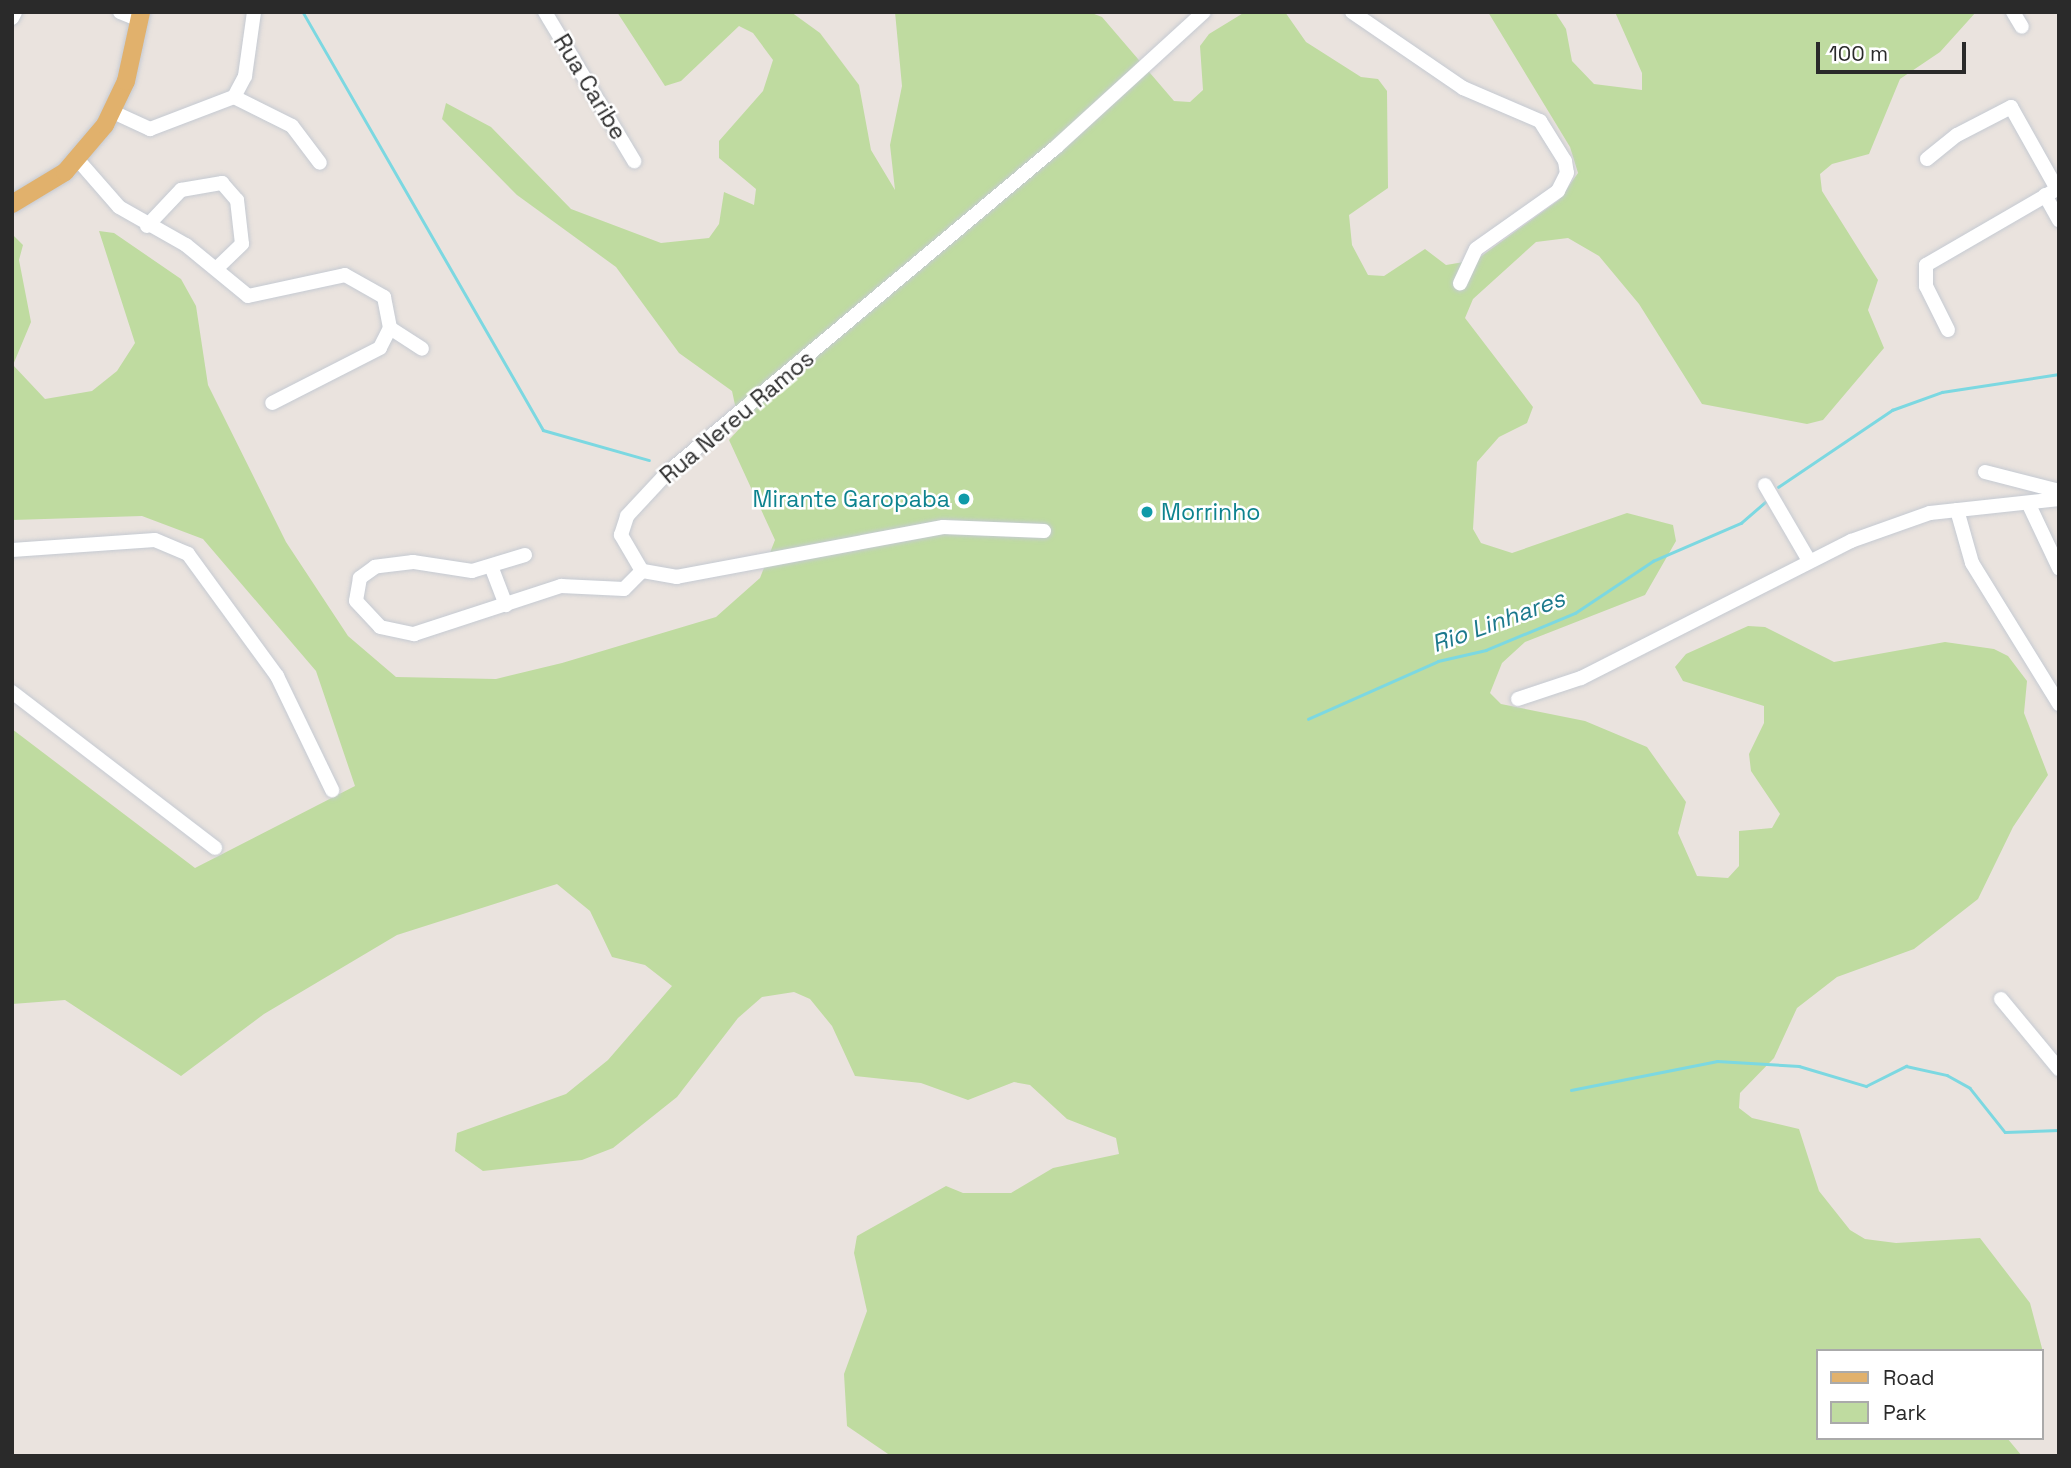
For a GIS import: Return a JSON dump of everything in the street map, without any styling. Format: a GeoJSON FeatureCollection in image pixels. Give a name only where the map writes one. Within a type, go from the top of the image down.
{"type":"FeatureCollection","features":[{"type":"Feature","properties":{"kind":"main road"},"geometry":{"type":"LineString","coordinates":[[12,204],[50,185],[78,160],[113,112],[140,16]]}},
{"type":"Feature","properties":{"kind":"street"},"geometry":{"type":"LineString","coordinates":[[12,18],[15,12]]}},
{"type":"Feature","properties":{"kind":"street"},"geometry":{"type":"LineString","coordinates":[[120,12],[140,16]]}},
{"type":"Feature","properties":{"kind":"street"},"geometry":{"type":"LineString","coordinates":[[113,112],[150,128],[234,97],[245,76],[254,12]]}},
{"type":"Feature","properties":{"kind":"street","name":"Rua Caribe"},"geometry":{"type":"LineString","coordinates":[[545,12],[634,162]]}},
{"type":"Feature","properties":{"kind":"street","name":"Rua Nereu Ramos"},"geometry":{"type":"LineString","coordinates":[[642,571],[624,545],[622,526],[667,473],[1056,147],[1204,12]]}},
{"type":"Feature","properties":{"kind":"street"},"geometry":{"type":"LineString","coordinates":[[1352,12],[1463,88],[1540,121],[1565,161],[1567,173],[1558,191],[1476,249],[1460,284]]}},
{"type":"Feature","properties":{"kind":"street"},"geometry":{"type":"LineString","coordinates":[[2013,12],[2022,27]]}},
{"type":"Feature","properties":{"kind":"street"},"geometry":{"type":"LineString","coordinates":[[234,97],[292,126],[320,163]]}},
{"type":"Feature","properties":{"kind":"street"},"geometry":{"type":"LineString","coordinates":[[1927,159],[1957,135],[2011,107],[2054,191],[2059,220]]}},
{"type":"Feature","properties":{"kind":"street"},"geometry":{"type":"LineString","coordinates":[[78,160],[104,195],[147,226],[217,268],[258,298],[357,277],[384,297],[390,328],[380,348],[272,403]]}},
{"type":"Feature","properties":{"kind":"street"},"geometry":{"type":"LineString","coordinates":[[147,226],[181,190],[222,183],[236,200],[242,244],[217,268]]}},
{"type":"Feature","properties":{"kind":"street"},"geometry":{"type":"LineString","coordinates":[[1948,330],[1926,286],[1926,265],[2054,191]]}},
{"type":"Feature","properties":{"kind":"street"},"geometry":{"type":"LineString","coordinates":[[390,328],[422,349]]}},
{"type":"Feature","properties":{"kind":"street"},"geometry":{"type":"LineString","coordinates":[[1985,472],[2059,492]]}},
{"type":"Feature","properties":{"kind":"street"},"geometry":{"type":"LineString","coordinates":[[1765,485],[1808,559]]}},
{"type":"Feature","properties":{"kind":"street"},"geometry":{"type":"LineString","coordinates":[[1518,699],[1581,678],[1808,559],[1920,516],[1956,510],[2030,507],[2059,499]]}},
{"type":"Feature","properties":{"kind":"street"},"geometry":{"type":"LineString","coordinates":[[2030,507],[2059,568]]}},
{"type":"Feature","properties":{"kind":"street"},"geometry":{"type":"LineString","coordinates":[[1956,510],[1972,563],[2059,704]]}},
{"type":"Feature","properties":{"kind":"street"},"geometry":{"type":"LineString","coordinates":[[525,555],[491,566],[455,572],[413,562],[375,566],[360,578],[356,601],[380,628],[414,634],[561,586],[624,589],[642,571],[677,577],[952,526],[1044,531]]}},
{"type":"Feature","properties":{"kind":"street"},"geometry":{"type":"LineString","coordinates":[[12,550],[155,540],[188,554],[277,676],[332,790]]}},
{"type":"Feature","properties":{"kind":"street"},"geometry":{"type":"LineString","coordinates":[[491,566],[506,605]]}},
{"type":"Feature","properties":{"kind":"street"},"geometry":{"type":"LineString","coordinates":[[12,692],[215,848]]}},
{"type":"Feature","properties":{"kind":"street"},"geometry":{"type":"LineString","coordinates":[[2001,999],[2059,1069]]}},
{"type":"Feature","properties":{"kind":"green space"},"geometry":{"type":"Polygon","coordinates":[[[617,12],[791,12],[820,33],[859,85],[871,150],[895,190],[890,145],[902,86],[895,12],[1089,12],[1102,17],[1174,101],[1190,102],[1203,90],[1200,46],[1209,34],[1245,12],[1285,12],[1306,42],[1361,77],[1378,79],[1387,91],[1388,188],[1349,215],[1352,245],[1368,275],[1384,276],[1425,249],[1446,265],[1476,260],[1559,200],[1578,173],[1570,147],[1488,12],[1555,12],[1566,29],[1572,61],[1594,84],[1642,90],[1642,73],[1615,12],[1976,12],[1940,52],[1900,79],[1869,154],[1832,164],[1820,174],[1822,191],[1878,280],[1868,310],[1884,348],[1823,420],[1807,424],[1702,404],[1639,304],[1599,256],[1568,238],[1536,242],[1473,299],[1465,318],[1533,407],[1527,423],[1499,437],[1477,462],[1473,529],[1481,543],[1512,553],[1627,513],[1673,525],[1676,541],[1645,595],[1525,642],[1502,663],[1490,693],[1501,704],[1585,721],[1647,747],[1686,802],[1678,833],[1697,876],[1728,878],[1739,866],[1739,831],[1772,828],[1780,814],[1751,771],[1749,754],[1764,723],[1764,706],[1683,681],[1675,667],[1686,654],[1748,626],[1765,627],[1834,662],[1945,642],[1994,649],[2008,656],[2027,681],[2024,713],[2048,775],[2013,827],[1978,899],[1914,949],[1837,977],[1797,1008],[1774,1058],[1740,1093],[1739,1108],[1752,1118],[1799,1129],[1819,1191],[1850,1230],[1865,1239],[1896,1243],[1980,1238],[2030,1303],[2042,1349],[1815,1349],[1815,1440],[2009,1440],[2022,1456],[891,1456],[847,1426],[844,1374],[867,1311],[854,1253],[857,1236],[946,1186],[963,1193],[1011,1193],[1053,1168],[1119,1154],[1116,1138],[1067,1119],[1030,1085],[1014,1082],[968,1100],[921,1083],[855,1076],[832,1026],[810,999],[794,992],[762,997],[738,1018],[677,1097],[613,1148],[582,1160],[483,1171],[455,1151],[457,1133],[566,1094],[608,1060],[672,986],[645,965],[612,957],[590,911],[557,884],[397,935],[264,1014],[181,1076],[65,1000],[12,1004],[12,729],[195,868],[355,786],[316,671],[203,539],[142,516],[12,520],[12,234],[23,245],[19,260],[31,322],[13,365],[45,399],[92,391],[117,371],[135,343],[99,231],[114,233],[181,279],[196,306],[208,385],[286,542],[348,636],[396,677],[496,679],[562,663],[716,617],[760,578],[775,540],[729,440],[740,428],[732,391],[679,353],[616,267],[517,195],[442,119],[446,103],[491,127],[571,209],[661,243],[709,238],[719,224],[724,192],[754,205],[756,189],[719,158],[719,141],[763,91],[773,60],[753,33],[739,26],[681,81],[665,86],[617,12]]]}},
{"type":"Feature","properties":{"kind":"waterway"},"geometry":{"type":"LineString","coordinates":[[303,12],[543,430],[649,460]]}},
{"type":"Feature","properties":{"kind":"waterway","name":"Rio Linhares"},"geometry":{"type":"LineString","coordinates":[[1778,487],[1892,410],[1942,392],[2059,374]]}},
{"type":"Feature","properties":{"kind":"waterway","name":"Rio Linhares"},"geometry":{"type":"LineString","coordinates":[[1308,719],[1438,661],[1486,650],[1575,613],[1653,561],[1741,523],[1765,502]]}},
{"type":"Feature","properties":{"kind":"waterway"},"geometry":{"type":"LineString","coordinates":[[1571,1090],[1717,1061],[1799,1066],[1866,1086],[1906,1066],[1947,1075],[1970,1088],[2005,1132],[2059,1130]]}},
{"type":"Feature","properties":{"kind":"place","name":"Mirante Garopaba"},"geometry":{"type":"Point","coordinates":[964,499]}},
{"type":"Feature","properties":{"kind":"place","name":"Morrinho"},"geometry":{"type":"Point","coordinates":[1147,512]}}]}
